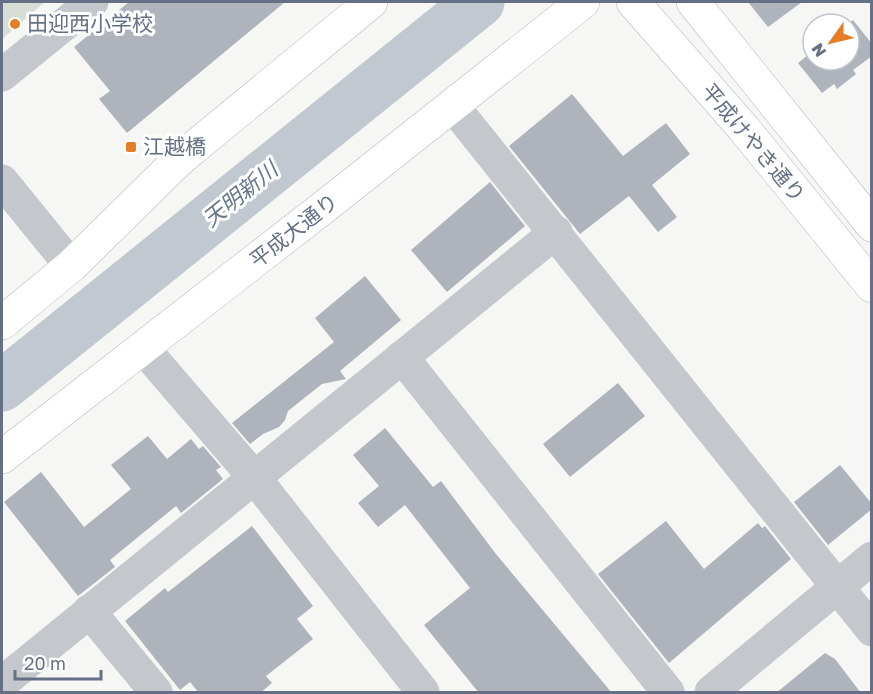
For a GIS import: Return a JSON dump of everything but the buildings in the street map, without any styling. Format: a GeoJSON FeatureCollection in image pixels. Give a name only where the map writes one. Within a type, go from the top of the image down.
{"type":"FeatureCollection","features":[{"type":"Feature","properties":{"kind":"street"},"geometry":{"type":"LineString","coordinates":[[2,75],[92,2]]}},
{"type":"Feature","properties":{"kind":"street"},"geometry":{"type":"LineString","coordinates":[[2,323],[70,266],[180,159],[371,2]]}},
{"type":"Feature","properties":{"kind":"street","name":"平成大通り"},"geometry":{"type":"LineString","coordinates":[[2,457],[144,349],[583,2]]}},
{"type":"Feature","properties":{"kind":"street","name":"平成けやき通り"},"geometry":{"type":"LineString","coordinates":[[633,2],[745,130],[872,286]]}},
{"type":"Feature","properties":{"kind":"street","name":"平成けやき通り"},"geometry":{"type":"LineString","coordinates":[[693,2],[872,225]]}},
{"type":"Feature","properties":{"kind":"street"},"geometry":{"type":"LineString","coordinates":[[453,106],[872,630]]}},
{"type":"Feature","properties":{"kind":"street"},"geometry":{"type":"LineString","coordinates":[[2,181],[70,266]]}},
{"type":"Feature","properties":{"kind":"street"},"geometry":{"type":"LineString","coordinates":[[2,683],[556,232]]}},
{"type":"Feature","properties":{"kind":"street"},"geometry":{"type":"LineString","coordinates":[[144,349],[254,477],[423,693]]}},
{"type":"Feature","properties":{"kind":"street"},"geometry":{"type":"LineString","coordinates":[[402,357],[668,693]]}},
{"type":"Feature","properties":{"kind":"street"},"geometry":{"type":"LineString","coordinates":[[711,693],[872,558]]}},
{"type":"Feature","properties":{"kind":"street"},"geometry":{"type":"LineString","coordinates":[[89,611],[156,693]]}},
{"type":"Feature","properties":{"kind":"shaded area","name":"田迎西小学校"},"geometry":{"type":"Polygon","coordinates":[[[2,2],[45,2],[2,39],[2,2]]]}},
{"type":"Feature","properties":{"kind":"waterway","name":"天明新川"},"geometry":{"type":"LineString","coordinates":[[2,386],[479,2]]}},
{"type":"Feature","properties":{"kind":"place","name":"田迎西小学校"},"geometry":{"type":"Point","coordinates":[15,24]}},
{"type":"Feature","properties":{"kind":"place","name":"江越橋"},"geometry":{"type":"Point","coordinates":[131,147]}}]}
